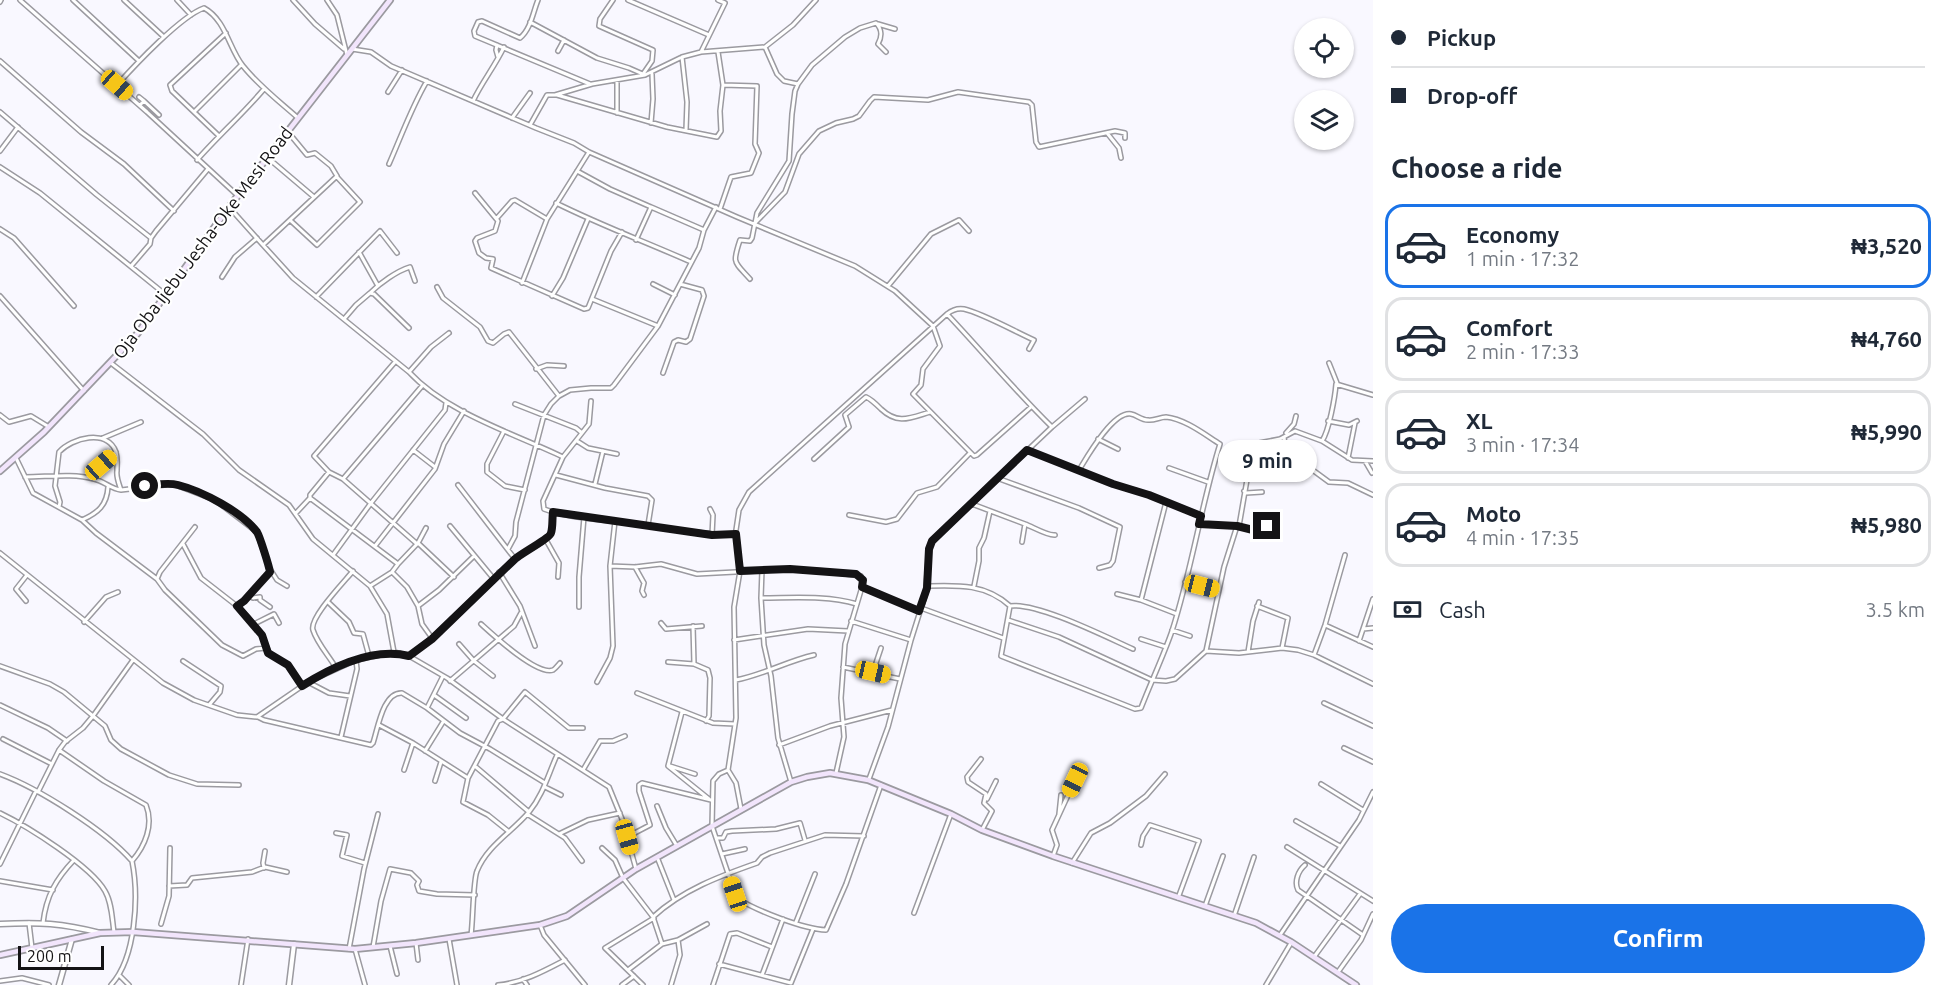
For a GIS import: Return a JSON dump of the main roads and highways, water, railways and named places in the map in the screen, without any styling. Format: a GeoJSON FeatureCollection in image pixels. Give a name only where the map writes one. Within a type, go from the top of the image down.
{"type":"FeatureCollection","features":[{"type":"Feature","properties":{"kind":"main road","name":"Oja Oba Ijebu Jesha-Oke Mesi Road"},"geometry":{"type":"LineString","coordinates":[[0,471],[49,427],[138,333],[229,207],[288,132],[346,52],[352,49],[390,0]]}},
{"type":"Feature","properties":{"kind":"main road"},"geometry":{"type":"LineString","coordinates":[[0,954],[100,933],[133,932],[248,939],[352,949],[449,939],[540,925],[567,916],[636,869],[791,782],[836,773],[868,780],[951,814],[982,830],[1072,863],[1256,923],[1280,935],[1356,985]]}}]}
